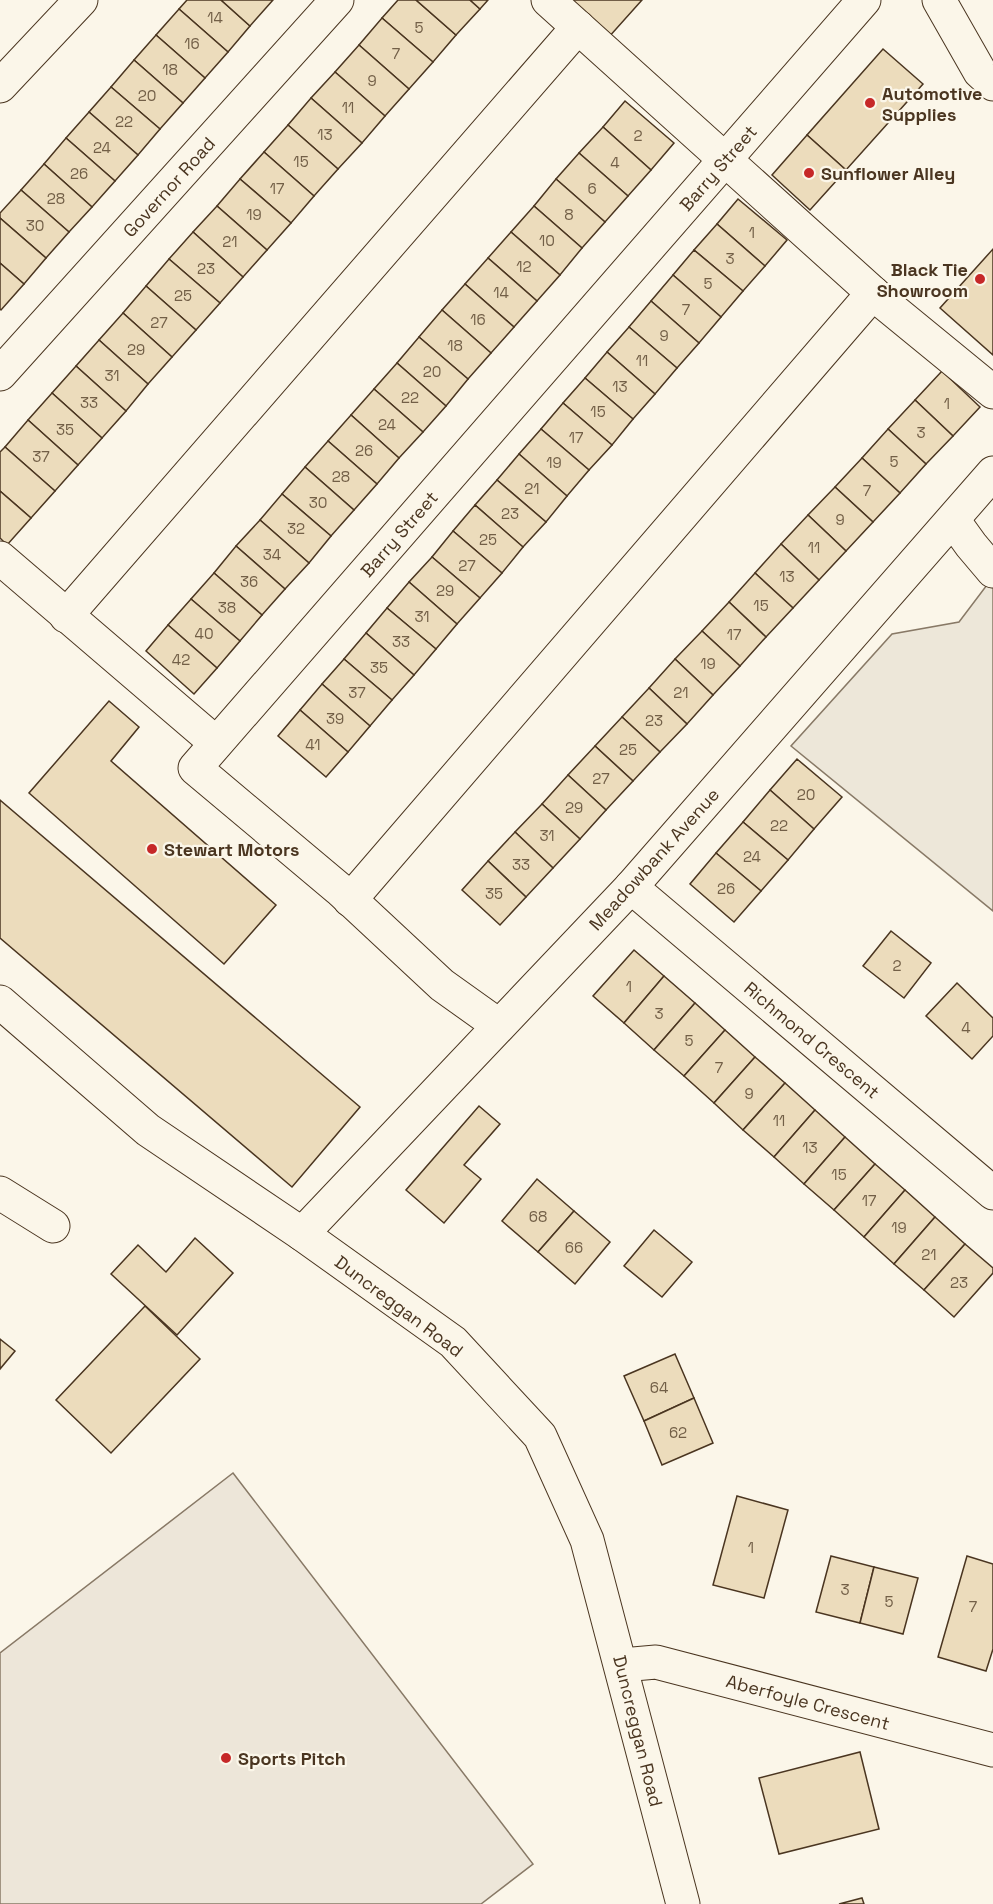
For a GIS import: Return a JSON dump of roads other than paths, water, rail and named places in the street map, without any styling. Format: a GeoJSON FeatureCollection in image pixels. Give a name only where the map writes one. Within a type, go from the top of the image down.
{"type":"FeatureCollection","features":[{"type":"Feature","properties":{"kind":"main road"},"geometry":{"type":"LineString","coordinates":[[0,86],[81,0]]}},
{"type":"Feature","properties":{"kind":"main road","name":"Governor Road"},"geometry":{"type":"LineString","coordinates":[[0,374],[337,0]]}},
{"type":"Feature","properties":{"kind":"main road"},"geometry":{"type":"LineString","coordinates":[[548,0],[726,158],[873,293],[993,392]]}},
{"type":"Feature","properties":{"kind":"main road","name":"Barry Street"},"geometry":{"type":"LineString","coordinates":[[498,1025],[442,985],[350,900],[195,768],[864,0]]}},
{"type":"Feature","properties":{"kind":"main road"},"geometry":{"type":"LineString","coordinates":[[939,0],[980,72],[993,84]]}},
{"type":"Feature","properties":{"kind":"main road"},"geometry":{"type":"LineString","coordinates":[[66,616],[578,27]]}},
{"type":"Feature","properties":{"kind":"main road"},"geometry":{"type":"LineString","coordinates":[[350,900],[873,293]]}},
{"type":"Feature","properties":{"kind":"main road","name":"Meadowbank Avenue"},"geometry":{"type":"LineString","coordinates":[[302,1234],[498,1025],[632,887],[993,473]]}},
{"type":"Feature","properties":{"kind":"main road"},"geometry":{"type":"LineString","coordinates":[[953,520],[993,571]]}},
{"type":"Feature","properties":{"kind":"main road"},"geometry":{"type":"LineString","coordinates":[[0,558],[216,743]]}},
{"type":"Feature","properties":{"kind":"main road","name":"Richmond Crescent"},"geometry":{"type":"LineString","coordinates":[[632,887],[993,1193]]}},
{"type":"Feature","properties":{"kind":"main road","name":"Duncreggan Road"},"geometry":{"type":"LineString","coordinates":[[0,1002],[148,1130],[302,1234],[453,1342],[540,1436],[587,1540],[622,1665],[682,1904]]}},
{"type":"Feature","properties":{"kind":"main road"},"geometry":{"type":"LineString","coordinates":[[0,1193],[53,1226]]}},
{"type":"Feature","properties":{"kind":"main road","name":"Aberfoyle Crescent"},"geometry":{"type":"LineString","coordinates":[[622,1665],[656,1662],[993,1750]]}},
{"type":"Feature","properties":{"kind":"place","name":"Automotive Supplies"},"geometry":{"type":"Point","coordinates":[870,103]}},
{"type":"Feature","properties":{"kind":"place","name":"Sunflower Alley"},"geometry":{"type":"Point","coordinates":[809,173]}},
{"type":"Feature","properties":{"kind":"place","name":"Black Tie Showroom"},"geometry":{"type":"Point","coordinates":[980,279]}},
{"type":"Feature","properties":{"kind":"place","name":"Stewart Motors"},"geometry":{"type":"Point","coordinates":[152,849]}},
{"type":"Feature","properties":{"kind":"place","name":"Sports Pitch"},"geometry":{"type":"Point","coordinates":[226,1758]}}]}
